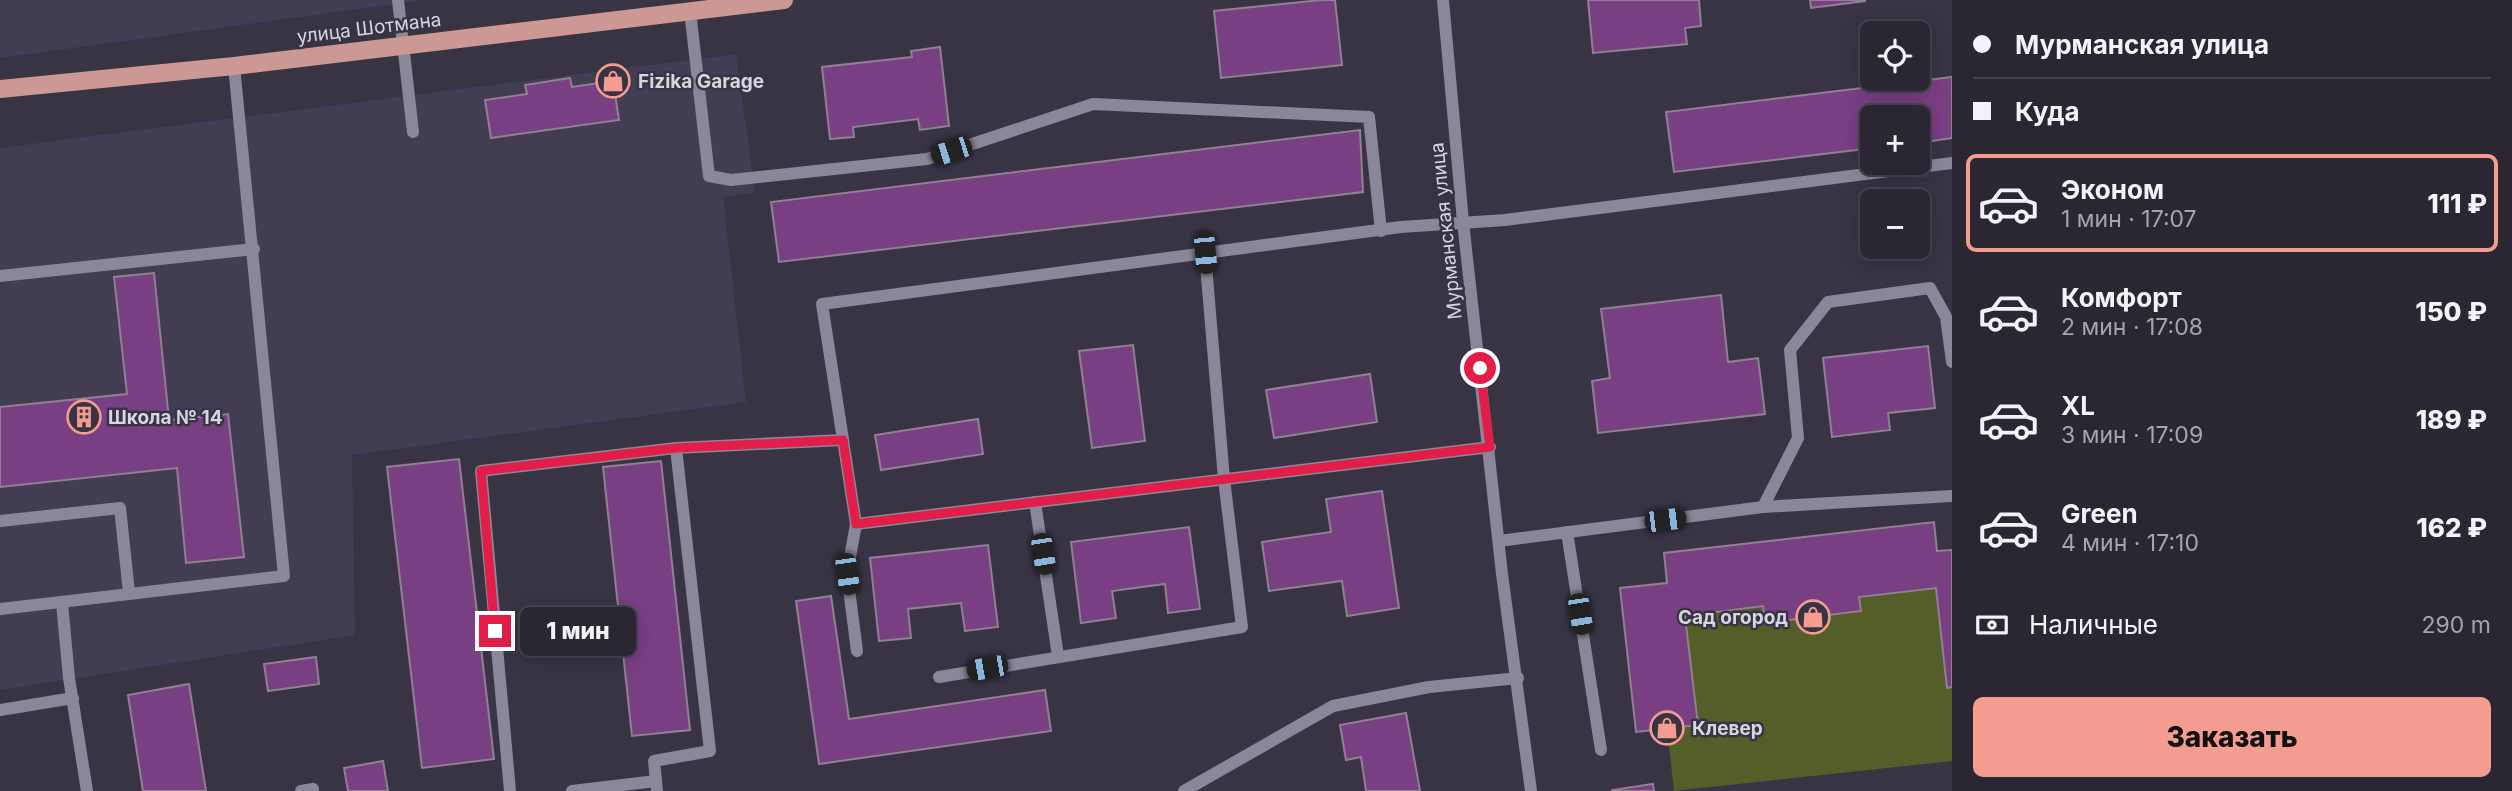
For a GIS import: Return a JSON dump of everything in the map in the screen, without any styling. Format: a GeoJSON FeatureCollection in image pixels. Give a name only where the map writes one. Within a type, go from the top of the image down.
{"type":"FeatureCollection","features":[{"type":"Feature","properties":{"kind":"main road","name":"улица Шотмана"},"geometry":{"type":"LineString","coordinates":[[0,89],[234,66],[784,0]]}},
{"type":"Feature","properties":{"kind":"street"},"geometry":{"type":"LineString","coordinates":[[398,0],[413,132]]}},
{"type":"Feature","properties":{"kind":"street","name":"Мурманская улица"},"geometry":{"type":"LineString","coordinates":[[1443,0],[1463,222],[1499,541],[1531,791]]}},
{"type":"Feature","properties":{"kind":"street"},"geometry":{"type":"LineString","coordinates":[[690,11],[709,176],[731,180],[927,159],[1093,104],[1369,117],[1381,231]]}},
{"type":"Feature","properties":{"kind":"street"},"geometry":{"type":"LineString","coordinates":[[0,609],[284,576],[254,248],[234,66]]}},
{"type":"Feature","properties":{"kind":"street"},"geometry":{"type":"LineString","coordinates":[[857,651],[847,574],[856,524],[822,304],[1381,231],[1524,218],[1952,163]]}},
{"type":"Feature","properties":{"kind":"street"},"geometry":{"type":"LineString","coordinates":[[0,276],[254,248]]}},
{"type":"Feature","properties":{"kind":"street"},"geometry":{"type":"LineString","coordinates":[[939,677],[1242,627],[1224,480],[1205,253]]}},
{"type":"Feature","properties":{"kind":"street"},"geometry":{"type":"LineString","coordinates":[[1763,507],[1798,438],[1790,350],[1828,302],[1930,288],[1946,317],[1952,362]]}},
{"type":"Feature","properties":{"kind":"street"},"geometry":{"type":"LineString","coordinates":[[510,791],[481,471],[676,448],[843,440]]}},
{"type":"Feature","properties":{"kind":"street"},"geometry":{"type":"LineString","coordinates":[[856,524],[1490,447]]}},
{"type":"Feature","properties":{"kind":"street"},"geometry":{"type":"LineString","coordinates":[[572,791],[657,786],[654,761],[710,751],[676,448]]}},
{"type":"Feature","properties":{"kind":"street"},"geometry":{"type":"LineString","coordinates":[[1499,541],[1763,507],[1952,496]]}},
{"type":"Feature","properties":{"kind":"street"},"geometry":{"type":"LineString","coordinates":[[1035,502],[1058,656]]}},
{"type":"Feature","properties":{"kind":"street"},"geometry":{"type":"LineString","coordinates":[[0,521],[120,508],[129,592]]}},
{"type":"Feature","properties":{"kind":"street"},"geometry":{"type":"LineString","coordinates":[[1567,532],[1601,750]]}},
{"type":"Feature","properties":{"kind":"street"},"geometry":{"type":"LineString","coordinates":[[62,603],[87,791]]}},
{"type":"Feature","properties":{"kind":"street"},"geometry":{"type":"LineString","coordinates":[[1184,791],[1333,706],[1429,687],[1518,678]]}},
{"type":"Feature","properties":{"kind":"street"},"geometry":{"type":"LineString","coordinates":[[0,710],[73,698]]}},
{"type":"Feature","properties":{"kind":"shaded area"},"geometry":{"type":"Polygon","coordinates":[[[0,0],[424,0],[0,58],[0,0]]]}},
{"type":"Feature","properties":{"kind":"shaded area"},"geometry":{"type":"Polygon","coordinates":[[[736,54],[755,193],[723,197],[746,402],[352,455],[355,635],[0,690],[0,148],[736,54]]]}},
{"type":"Feature","properties":{"kind":"green space"},"geometry":{"type":"Polygon","coordinates":[[[1936,588],[1947,687],[1952,687],[1952,761],[1674,791],[1667,728],[1697,724],[1685,616],[1763,606],[1766,622],[1860,611],[1859,597],[1936,588]]]}},
{"type":"Feature","properties":{"kind":"building"},"geometry":{"type":"Polygon","coordinates":[[[1335,0],[1342,65],[1221,78],[1214,11],[1335,0]]]}},
{"type":"Feature","properties":{"kind":"building"},"geometry":{"type":"Polygon","coordinates":[[[1588,0],[1699,0],[1701,26],[1685,28],[1687,44],[1593,53],[1588,0]]]}},
{"type":"Feature","properties":{"kind":"building"},"geometry":{"type":"Polygon","coordinates":[[[1810,0],[1865,0],[1865,1],[1811,8],[1810,0]]]}},
{"type":"Feature","properties":{"kind":"building"},"geometry":{"type":"Polygon","coordinates":[[[940,47],[949,126],[920,130],[918,119],[853,127],[854,137],[830,139],[822,67],[912,57],[911,51],[940,47]]]}},
{"type":"Feature","properties":{"kind":"building"},"geometry":{"type":"Polygon","coordinates":[[[1952,77],[1952,138],[1930,141],[1930,105],[1860,105],[1860,149],[1674,172],[1666,112],[1860,88],[1860,91],[1930,91],[1930,80],[1952,77]]]}},
{"type":"Feature","properties":{"kind":"building"},"geometry":{"type":"Polygon","coordinates":[[[570,78],[572,87],[613,81],[619,120],[491,138],[485,100],[527,94],[525,85],[570,78]]]}},
{"type":"Feature","properties":{"kind":"building"},"geometry":{"type":"Polygon","coordinates":[[[1360,130],[1363,192],[779,262],[771,202],[1360,130]]]}},
{"type":"Feature","properties":{"kind":"building","name":"Школа № 14"},"geometry":{"type":"Polygon","coordinates":[[[154,273],[169,420],[228,414],[244,557],[186,563],[177,468],[0,487],[0,407],[127,394],[114,277],[154,273]]]}},
{"type":"Feature","properties":{"kind":"building"},"geometry":{"type":"Polygon","coordinates":[[[1721,295],[1728,362],[1758,358],[1765,414],[1598,433],[1592,381],[1610,378],[1601,309],[1721,295]]]}},
{"type":"Feature","properties":{"kind":"building"},"geometry":{"type":"Polygon","coordinates":[[[1133,345],[1145,441],[1092,448],[1079,351],[1133,345]]]}},
{"type":"Feature","properties":{"kind":"building"},"geometry":{"type":"Polygon","coordinates":[[[1928,346],[1935,408],[1888,413],[1890,430],[1832,437],[1823,358],[1928,346]]]}},
{"type":"Feature","properties":{"kind":"building"},"geometry":{"type":"Polygon","coordinates":[[[1370,374],[1377,422],[1274,438],[1266,390],[1370,374]]]}},
{"type":"Feature","properties":{"kind":"building"},"geometry":{"type":"Polygon","coordinates":[[[978,419],[983,454],[881,470],[875,435],[978,419]]]}},
{"type":"Feature","properties":{"kind":"building"},"geometry":{"type":"Polygon","coordinates":[[[459,459],[494,759],[422,768],[387,467],[459,459]]]}},
{"type":"Feature","properties":{"kind":"building"},"geometry":{"type":"Polygon","coordinates":[[[661,461],[690,730],[632,736],[603,467],[661,461]]]}},
{"type":"Feature","properties":{"kind":"building"},"geometry":{"type":"Polygon","coordinates":[[[1382,491],[1399,608],[1347,616],[1342,581],[1269,591],[1262,542],[1331,532],[1326,499],[1382,491]]]}},
{"type":"Feature","properties":{"kind":"building"},"geometry":{"type":"Polygon","coordinates":[[[1934,522],[1937,551],[1952,550],[1952,687],[1947,688],[1936,588],[1859,597],[1861,611],[1765,623],[1763,606],[1685,616],[1698,725],[1636,732],[1620,588],[1667,583],[1664,553],[1934,522]]]}},
{"type":"Feature","properties":{"kind":"building"},"geometry":{"type":"Polygon","coordinates":[[[1189,527],[1200,609],[1168,613],[1165,584],[1112,591],[1116,618],[1081,623],[1071,542],[1189,527]]]}},
{"type":"Feature","properties":{"kind":"building"},"geometry":{"type":"Polygon","coordinates":[[[988,545],[998,627],[965,631],[961,603],[908,609],[911,638],[879,641],[870,558],[988,545]]]}},
{"type":"Feature","properties":{"kind":"building"},"geometry":{"type":"Polygon","coordinates":[[[831,596],[849,719],[1045,690],[1051,731],[819,764],[796,601],[831,596]]]}},
{"type":"Feature","properties":{"kind":"building"},"geometry":{"type":"Polygon","coordinates":[[[316,657],[319,684],[268,691],[264,664],[316,657]]]}},
{"type":"Feature","properties":{"kind":"building"},"geometry":{"type":"Polygon","coordinates":[[[189,684],[206,791],[143,791],[128,695],[189,684]]]}},
{"type":"Feature","properties":{"kind":"building"},"geometry":{"type":"Polygon","coordinates":[[[1406,713],[1420,791],[1366,791],[1361,757],[1346,760],[1340,725],[1406,713]]]}},
{"type":"Feature","properties":{"kind":"building"},"geometry":{"type":"Polygon","coordinates":[[[383,761],[388,791],[348,791],[344,768],[383,761]]]}},
{"type":"Feature","properties":{"kind":"building"},"geometry":{"type":"Polygon","coordinates":[[[1653,784],[1654,791],[1612,791],[1612,790],[1653,784]]]}},
{"type":"Feature","properties":{"kind":"place","name":"Fizika Garage"},"geometry":{"type":"Point","coordinates":[613,81]}},
{"type":"Feature","properties":{"kind":"place","name":"Школа № 14"},"geometry":{"type":"Point","coordinates":[84,417]}},
{"type":"Feature","properties":{"kind":"place","name":"Сад огород"},"geometry":{"type":"Point","coordinates":[1813,617]}},
{"type":"Feature","properties":{"kind":"place","name":"Клевер"},"geometry":{"type":"Point","coordinates":[1667,728]}},
{"type":"Feature","properties":{"kind":"route"},"geometry":{"type":"LineString","coordinates":[[495,631],[481,471],[676,448],[843,440],[856,524],[1490,447],[1480,368]]}}]}
